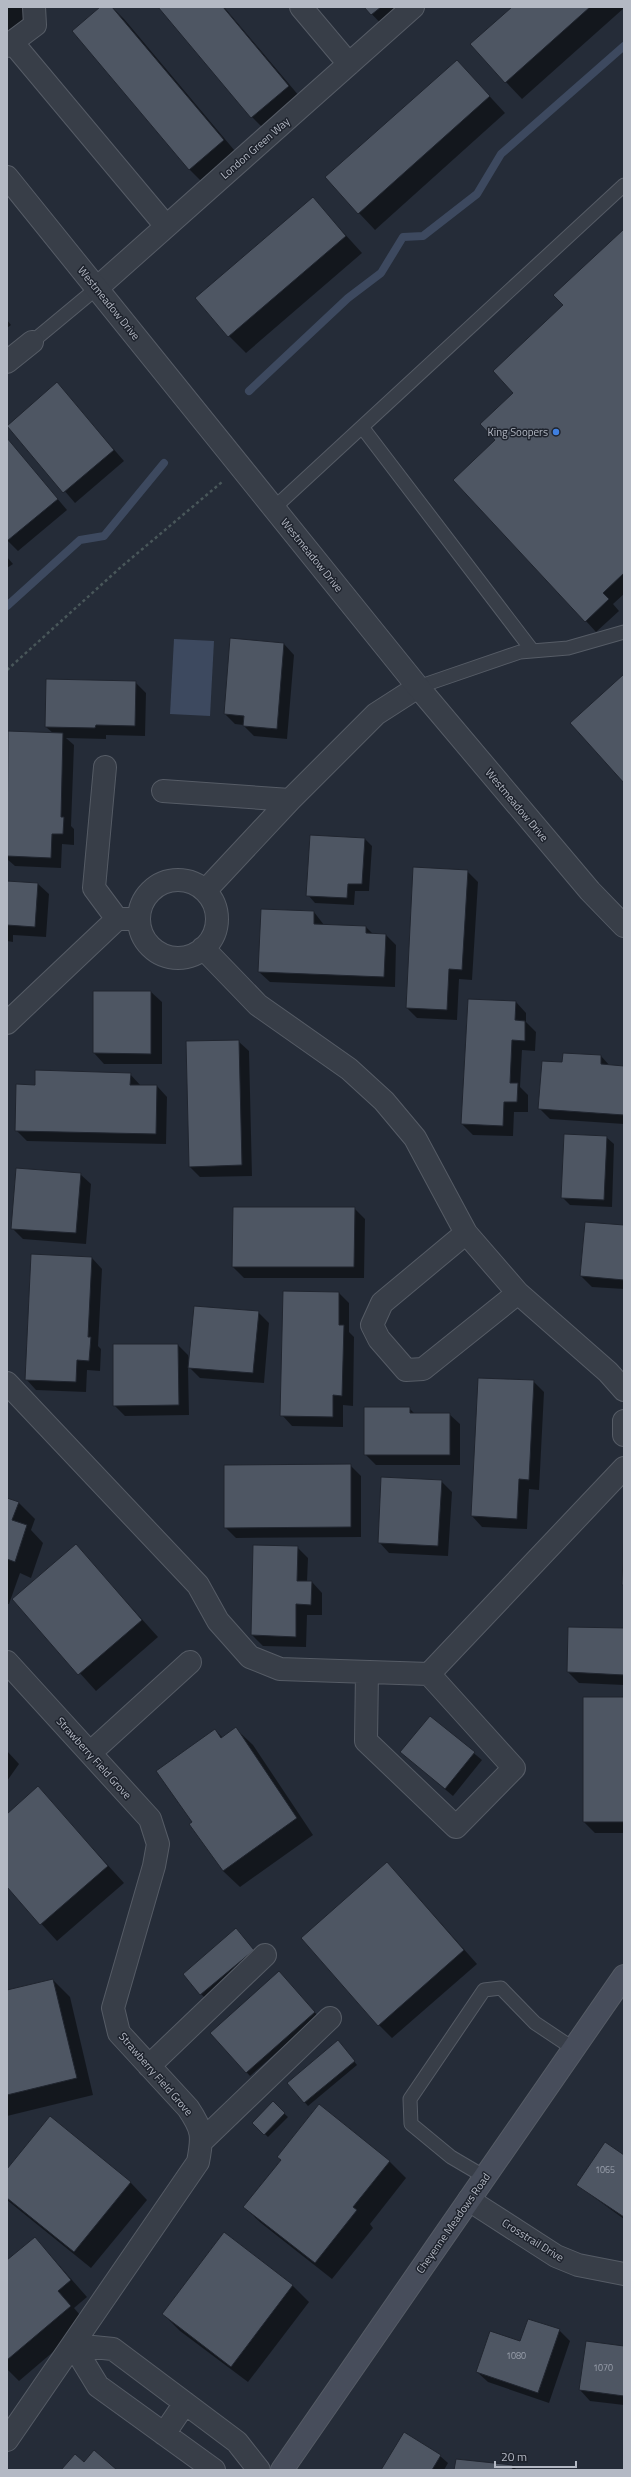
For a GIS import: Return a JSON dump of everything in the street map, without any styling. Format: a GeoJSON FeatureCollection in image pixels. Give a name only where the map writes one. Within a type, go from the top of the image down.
{"type":"FeatureCollection","features":[{"type":"Feature","properties":{"kind":"main road","name":"Cheyenne Meadows Road"},"geometry":{"type":"LineString","coordinates":[[282,2470],[624,1976]]}},
{"type":"Feature","properties":{"kind":"street"},"geometry":{"type":"LineString","coordinates":[[34,7],[35,25],[10,44],[166,226]]}},
{"type":"Feature","properties":{"kind":"street"},"geometry":{"type":"LineString","coordinates":[[301,7],[349,64]]}},
{"type":"Feature","properties":{"kind":"street","name":"London Green Way"},"geometry":{"type":"LineString","coordinates":[[97,288],[413,7]]}},
{"type":"Feature","properties":{"kind":"street","name":"Westmeadow Drive"},"geometry":{"type":"LineString","coordinates":[[7,177],[418,687],[590,891],[624,926]]}},
{"type":"Feature","properties":{"kind":"street"},"geometry":{"type":"LineString","coordinates":[[7,362],[32,342]]}},
{"type":"Feature","properties":{"kind":"street"},"geometry":{"type":"LineString","coordinates":[[205,891],[290,800],[376,714],[418,687]]}},
{"type":"Feature","properties":{"kind":"street"},"geometry":{"type":"LineString","coordinates":[[105,767],[94,888],[117,919]]}},
{"type":"Feature","properties":{"kind":"street"},"geometry":{"type":"LineString","coordinates":[[163,791],[290,800]]}},
{"type":"Feature","properties":{"kind":"street"},"geometry":{"type":"LineString","coordinates":[[176,880],[188,881],[205,891],[216,907],[217,920],[215,933],[203,948],[186,958],[173,958],[161,955],[150,948],[143,937],[139,919],[143,900],[152,890],[162,883],[176,880]]}},
{"type":"Feature","properties":{"kind":"street"},"geometry":{"type":"LineString","coordinates":[[7,1023],[117,919],[139,919]]}},
{"type":"Feature","properties":{"kind":"street"},"geometry":{"type":"LineString","coordinates":[[203,948],[258,1005],[349,1069],[384,1101],[415,1138],[466,1233],[518,1294],[608,1372],[624,1390]]}},
{"type":"Feature","properties":{"kind":"street"},"geometry":{"type":"LineString","coordinates":[[466,1233],[382,1303],[372,1325],[379,1339],[406,1370],[423,1369],[518,1294]]}},
{"type":"Feature","properties":{"kind":"street"},"geometry":{"type":"LineString","coordinates":[[7,1383],[198,1585],[218,1621],[250,1657],[280,1669],[429,1674],[514,1768],[456,1827],[366,1741],[367,1672]]}},
{"type":"Feature","properties":{"kind":"street"},"geometry":{"type":"LineString","coordinates":[[624,1421],[624,1435]]}},
{"type":"Feature","properties":{"kind":"street"},"geometry":{"type":"LineString","coordinates":[[429,1674],[624,1468]]}},
{"type":"Feature","properties":{"kind":"street","name":"Strawberry Field Grove"},"geometry":{"type":"LineString","coordinates":[[7,1662],[150,1819],[158,1844],[154,1866],[113,2008],[119,2033],[188,2108],[197,2122],[203,2140]]}},
{"type":"Feature","properties":{"kind":"street"},"geometry":{"type":"LineString","coordinates":[[90,1753],[190,1662]]}},
{"type":"Feature","properties":{"kind":"street"},"geometry":{"type":"LineString","coordinates":[[149,2066],[265,1955]]}},
{"type":"Feature","properties":{"kind":"street"},"geometry":{"type":"LineString","coordinates":[[7,2440],[198,2162],[203,2140],[330,2018]]}},
{"type":"Feature","properties":{"kind":"street","name":"Crosstrail Drive"},"geometry":{"type":"LineString","coordinates":[[469,2200],[556,2256],[578,2265],[624,2274]]}},
{"type":"Feature","properties":{"kind":"street"},"geometry":{"type":"LineString","coordinates":[[73,2345],[113,2349],[238,2442],[260,2470]]}},
{"type":"Feature","properties":{"kind":"street"},"geometry":{"type":"LineString","coordinates":[[73,2345],[98,2386],[214,2470]]}},
{"type":"Feature","properties":{"kind":"street"},"geometry":{"type":"LineString","coordinates":[[164,2434],[185,2403]]}},
{"type":"Feature","properties":{"kind":"lane"},"geometry":{"type":"LineString","coordinates":[[274,508],[624,185]]}},
{"type":"Feature","properties":{"kind":"lane"},"geometry":{"type":"LineString","coordinates":[[32,342],[97,288]]}},
{"type":"Feature","properties":{"kind":"lane"},"geometry":{"type":"LineString","coordinates":[[362,427],[532,650]]}},
{"type":"Feature","properties":{"kind":"lane"},"geometry":{"type":"LineString","coordinates":[[418,687],[468,668],[532,650],[568,648],[624,632]]}},
{"type":"Feature","properties":{"kind":"lane"},"geometry":{"type":"LineString","coordinates":[[485,2177],[451,2157],[411,2124],[410,2099],[484,1990],[500,1988],[534,2023],[574,2049]]}},
{"type":"Feature","properties":{"kind":"path"},"geometry":{"type":"LineString","coordinates":[[7,670],[121,567],[240,467]]}},
{"type":"Feature","properties":{"kind":"water"},"geometry":{"type":"Polygon","coordinates":[[[174,639],[214,641],[210,716],[170,714],[174,639]]]}},
{"type":"Feature","properties":{"kind":"building"},"geometry":{"type":"Polygon","coordinates":[[[100,7],[112,7],[224,140],[189,170],[72,31],[100,7]]]}},
{"type":"Feature","properties":{"kind":"building"},"geometry":{"type":"Polygon","coordinates":[[[158,7],[223,7],[289,86],[251,118],[158,7]]]}},
{"type":"Feature","properties":{"kind":"building"},"geometry":{"type":"Polygon","coordinates":[[[364,7],[381,7],[371,15],[364,7]]]}},
{"type":"Feature","properties":{"kind":"building"},"geometry":{"type":"Polygon","coordinates":[[[512,7],[590,7],[505,83],[470,44],[512,7]]]}},
{"type":"Feature","properties":{"kind":"building"},"geometry":{"type":"Polygon","coordinates":[[[457,60],[490,96],[358,214],[325,177],[457,60]]]}},
{"type":"Feature","properties":{"kind":"building"},"geometry":{"type":"Polygon","coordinates":[[[313,197],[346,236],[228,337],[195,298],[313,197]]]}},
{"type":"Feature","properties":{"kind":"building","name":"King Soopers"},"geometry":{"type":"Polygon","coordinates":[[[624,229],[624,573],[603,593],[609,599],[585,622],[453,480],[495,440],[480,424],[513,393],[493,371],[563,305],[553,295],[624,229]]]}},
{"type":"Feature","properties":{"kind":"building"},"geometry":{"type":"Polygon","coordinates":[[[57,382],[114,450],[63,493],[7,426],[57,382]]]}},
{"type":"Feature","properties":{"kind":"building"},"geometry":{"type":"Polygon","coordinates":[[[7,438],[58,499],[7,541],[7,438]]]}},
{"type":"Feature","properties":{"kind":"building"},"geometry":{"type":"Polygon","coordinates":[[[230,638],[284,643],[277,729],[243,726],[244,716],[224,714],[230,638]]]}},
{"type":"Feature","properties":{"kind":"building"},"geometry":{"type":"Polygon","coordinates":[[[624,674],[624,783],[570,723],[624,674]]]}},
{"type":"Feature","properties":{"kind":"building"},"geometry":{"type":"Polygon","coordinates":[[[46,679],[136,681],[135,726],[96,725],[95,728],[45,727],[46,679]]]}},
{"type":"Feature","properties":{"kind":"building"},"geometry":{"type":"Polygon","coordinates":[[[8,731],[63,733],[61,817],[64,817],[63,834],[52,834],[51,858],[7,856],[8,731]]]}},
{"type":"Feature","properties":{"kind":"building"},"geometry":{"type":"Polygon","coordinates":[[[310,835],[365,838],[362,884],[348,884],[347,898],[306,896],[310,835]]]}},
{"type":"Feature","properties":{"kind":"building"},"geometry":{"type":"Polygon","coordinates":[[[413,867],[468,870],[462,970],[449,969],[447,1010],[406,1008],[413,867]]]}},
{"type":"Feature","properties":{"kind":"building"},"geometry":{"type":"Polygon","coordinates":[[[7,881],[38,883],[35,927],[7,925],[7,881]]]}},
{"type":"Feature","properties":{"kind":"building"},"geometry":{"type":"Polygon","coordinates":[[[261,909],[314,911],[314,924],[366,926],[366,933],[386,934],[384,977],[258,972],[261,909]]]}},
{"type":"Feature","properties":{"kind":"building"},"geometry":{"type":"Polygon","coordinates":[[[93,991],[151,991],[151,1054],[93,1053],[93,991]]]}},
{"type":"Feature","properties":{"kind":"building"},"geometry":{"type":"Polygon","coordinates":[[[468,999],[516,1001],[515,1020],[525,1021],[525,1041],[512,1040],[510,1083],[518,1083],[517,1102],[504,1102],[503,1126],[461,1124],[468,999]]]}},
{"type":"Feature","properties":{"kind":"building"},"geometry":{"type":"Polygon","coordinates":[[[239,1040],[242,1165],[189,1167],[186,1041],[239,1040]]]}},
{"type":"Feature","properties":{"kind":"building"},"geometry":{"type":"Polygon","coordinates":[[[563,1053],[601,1055],[601,1064],[624,1066],[624,1115],[538,1109],[542,1061],[562,1062],[563,1053]]]}},
{"type":"Feature","properties":{"kind":"building"},"geometry":{"type":"Polygon","coordinates":[[[35,1070],[131,1073],[130,1085],[157,1085],[156,1134],[15,1131],[16,1084],[35,1085],[35,1070]]]}},
{"type":"Feature","properties":{"kind":"building"},"geometry":{"type":"Polygon","coordinates":[[[564,1134],[607,1136],[604,1200],[561,1198],[564,1134]]]}},
{"type":"Feature","properties":{"kind":"building"},"geometry":{"type":"Polygon","coordinates":[[[16,1168],[81,1173],[76,1233],[11,1229],[16,1168]]]}},
{"type":"Feature","properties":{"kind":"building"},"geometry":{"type":"Polygon","coordinates":[[[233,1207],[355,1207],[354,1267],[232,1267],[233,1207]]]}},
{"type":"Feature","properties":{"kind":"building"},"geometry":{"type":"Polygon","coordinates":[[[585,1222],[624,1225],[624,1280],[580,1276],[585,1222]]]}},
{"type":"Feature","properties":{"kind":"building"},"geometry":{"type":"Polygon","coordinates":[[[31,1254],[92,1257],[88,1337],[91,1337],[89,1361],[77,1360],[76,1382],[25,1380],[31,1254]]]}},
{"type":"Feature","properties":{"kind":"building"},"geometry":{"type":"Polygon","coordinates":[[[283,1291],[339,1292],[339,1325],[344,1325],[342,1396],[333,1395],[333,1417],[280,1416],[283,1291]]]}},
{"type":"Feature","properties":{"kind":"building"},"geometry":{"type":"Polygon","coordinates":[[[194,1306],[259,1311],[253,1373],[188,1368],[194,1306]]]}},
{"type":"Feature","properties":{"kind":"building"},"geometry":{"type":"Polygon","coordinates":[[[113,1344],[178,1344],[179,1405],[113,1406],[113,1344]]]}},
{"type":"Feature","properties":{"kind":"building"},"geometry":{"type":"Polygon","coordinates":[[[478,1378],[534,1380],[529,1480],[519,1479],[517,1519],[471,1516],[478,1378]]]}},
{"type":"Feature","properties":{"kind":"building"},"geometry":{"type":"Polygon","coordinates":[[[364,1407],[410,1407],[410,1413],[450,1413],[450,1455],[364,1455],[364,1407]]]}},
{"type":"Feature","properties":{"kind":"building"},"geometry":{"type":"Polygon","coordinates":[[[351,1464],[351,1527],[224,1528],[224,1465],[351,1464]]]}},
{"type":"Feature","properties":{"kind":"building"},"geometry":{"type":"Polygon","coordinates":[[[381,1477],[442,1480],[438,1546],[378,1543],[381,1477]]]}},
{"type":"Feature","properties":{"kind":"building"},"geometry":{"type":"Polygon","coordinates":[[[7,1498],[19,1502],[12,1520],[27,1525],[15,1562],[7,1559],[7,1498]]]}},
{"type":"Feature","properties":{"kind":"building"},"geometry":{"type":"Polygon","coordinates":[[[624,1525],[624,1585],[622,1585],[624,1525]]]}},
{"type":"Feature","properties":{"kind":"building"},"geometry":{"type":"Polygon","coordinates":[[[76,1544],[142,1620],[78,1675],[12,1599],[76,1544]]]}},
{"type":"Feature","properties":{"kind":"building"},"geometry":{"type":"Polygon","coordinates":[[[253,1545],[298,1546],[297,1581],[312,1581],[311,1605],[296,1604],[296,1637],[251,1635],[253,1545]]]}},
{"type":"Feature","properties":{"kind":"building"},"geometry":{"type":"Polygon","coordinates":[[[568,1627],[624,1628],[624,1675],[567,1672],[568,1627]]]}},
{"type":"Feature","properties":{"kind":"building"},"geometry":{"type":"Polygon","coordinates":[[[583,1697],[624,1697],[624,1822],[583,1822],[583,1697]]]}},
{"type":"Feature","properties":{"kind":"building"},"geometry":{"type":"Polygon","coordinates":[[[430,1716],[475,1752],[445,1789],[400,1752],[430,1716]]]}},
{"type":"Feature","properties":{"kind":"building"},"geometry":{"type":"Polygon","coordinates":[[[236,1727],[297,1818],[223,1871],[189,1824],[192,1822],[156,1771],[215,1729],[221,1738],[236,1727]]]}},
{"type":"Feature","properties":{"kind":"building"},"geometry":{"type":"Polygon","coordinates":[[[38,1786],[108,1866],[40,1925],[7,1887],[7,1814],[38,1786]]]}},
{"type":"Feature","properties":{"kind":"building"},"geometry":{"type":"Polygon","coordinates":[[[387,1862],[464,1950],[378,2026],[301,1938],[387,1862]]]}},
{"type":"Feature","properties":{"kind":"building"},"geometry":{"type":"Polygon","coordinates":[[[236,1928],[254,1950],[200,1995],[183,1974],[236,1928]]]}},
{"type":"Feature","properties":{"kind":"building"},"geometry":{"type":"Polygon","coordinates":[[[279,1971],[315,2012],[246,2073],[210,2033],[279,1971]]]}},
{"type":"Feature","properties":{"kind":"building"},"geometry":{"type":"Polygon","coordinates":[[[53,1979],[77,2078],[7,2095],[7,1990],[53,1979]]]}},
{"type":"Feature","properties":{"kind":"building"},"geometry":{"type":"Polygon","coordinates":[[[338,2040],[355,2061],[304,2103],[287,2083],[338,2040]]]}},
{"type":"Feature","properties":{"kind":"building"},"geometry":{"type":"Polygon","coordinates":[[[273,2101],[285,2113],[264,2135],[252,2123],[273,2101]]]}},
{"type":"Feature","properties":{"kind":"building"},"geometry":{"type":"Polygon","coordinates":[[[319,2104],[390,2161],[353,2207],[357,2210],[315,2263],[243,2207],[281,2160],[277,2157],[319,2104]]]}},
{"type":"Feature","properties":{"kind":"building"},"geometry":{"type":"Polygon","coordinates":[[[50,2116],[131,2182],[74,2252],[7,2198],[7,2169],[50,2116]]]}},
{"type":"Feature","properties":{"kind":"building"},"geometry":{"type":"Polygon","coordinates":[[[605,2142],[624,2155],[624,2217],[576,2185],[605,2142]]]}},
{"type":"Feature","properties":{"kind":"building"},"geometry":{"type":"Polygon","coordinates":[[[224,2232],[293,2285],[231,2367],[162,2314],[224,2232]]]}},
{"type":"Feature","properties":{"kind":"building"},"geometry":{"type":"Polygon","coordinates":[[[35,2237],[71,2280],[58,2291],[71,2306],[7,2360],[7,2260],[35,2237]]]}},
{"type":"Feature","properties":{"kind":"building"},"geometry":{"type":"Polygon","coordinates":[[[528,2319],[560,2329],[538,2393],[476,2372],[490,2331],[520,2341],[528,2319]]]}},
{"type":"Feature","properties":{"kind":"building"},"geometry":{"type":"Polygon","coordinates":[[[586,2341],[624,2346],[624,2396],[579,2390],[586,2341]]]}},
{"type":"Feature","properties":{"kind":"building"},"geometry":{"type":"Polygon","coordinates":[[[404,2432],[441,2455],[432,2470],[381,2470],[404,2432]]]}},
{"type":"Feature","properties":{"kind":"building"},"geometry":{"type":"Polygon","coordinates":[[[94,2450],[117,2470],[61,2470],[75,2454],[84,2462],[94,2450]]]}},
{"type":"Feature","properties":{"kind":"building"},"geometry":{"type":"Polygon","coordinates":[[[456,2459],[513,2465],[512,2470],[454,2470],[456,2459]]]}},
{"type":"Feature","properties":{"kind":"waterway"},"geometry":{"type":"LineString","coordinates":[[249,391],[348,298],[381,273],[403,237],[423,236],[477,194],[501,154],[624,46]]}},
{"type":"Feature","properties":{"kind":"waterway"},"geometry":{"type":"LineString","coordinates":[[7,606],[80,540],[104,536],[164,463]]}},
{"type":"Feature","properties":{"kind":"place","name":"King Soopers"},"geometry":{"type":"Point","coordinates":[556,432]}}]}
